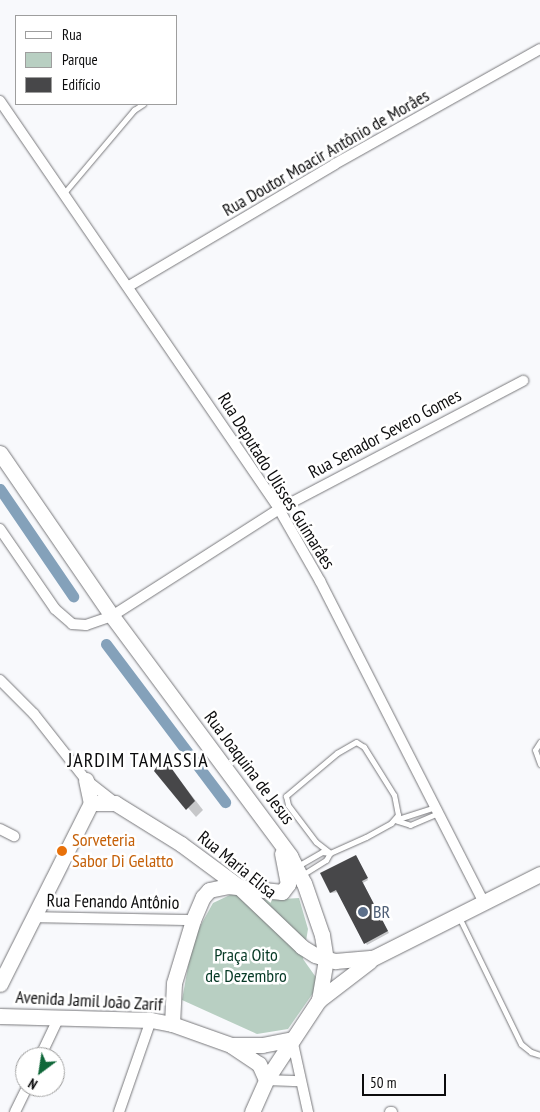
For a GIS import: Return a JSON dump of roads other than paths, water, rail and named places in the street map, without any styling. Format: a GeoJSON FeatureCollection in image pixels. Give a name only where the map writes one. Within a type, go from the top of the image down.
{"type":"FeatureCollection","features":[{"type":"Feature","properties":{"kind":"main road","name":"Rua Joaquina de Jesus"},"geometry":{"type":"LineString","coordinates":[[0,453],[112,616],[277,838],[298,871],[314,909],[326,958]]}},
{"type":"Feature","properties":{"kind":"main road"},"geometry":{"type":"LineString","coordinates":[[0,984],[91,803],[86,780]]}},
{"type":"Feature","properties":{"kind":"main road"},"geometry":{"type":"LineString","coordinates":[[91,803],[115,803]]}},
{"type":"Feature","properties":{"kind":"main road","name":"Rua Maria Elisa"},"geometry":{"type":"LineString","coordinates":[[115,803],[213,866],[238,886],[302,947],[326,958],[347,962],[373,958]]}},
{"type":"Feature","properties":{"kind":"main road"},"geometry":{"type":"LineString","coordinates":[[172,1024],[174,983],[192,920],[209,890],[238,886],[275,893],[286,888],[287,876],[277,838]]}},
{"type":"Feature","properties":{"kind":"main road"},"geometry":{"type":"LineString","coordinates":[[252,1112],[266,1080],[292,1038],[319,1000],[373,958],[540,874]]}},
{"type":"Feature","properties":{"kind":"main road"},"geometry":{"type":"LineString","coordinates":[[319,1000],[326,958]]}},
{"type":"Feature","properties":{"kind":"main road","name":"Avenida Jamil João Zarif"},"geometry":{"type":"LineString","coordinates":[[0,1016],[151,1020],[172,1024],[231,1045],[262,1046],[292,1038]]}},
{"type":"Feature","properties":{"kind":"main road"},"geometry":{"type":"LineString","coordinates":[[231,1045],[259,1064],[266,1080]]}},
{"type":"Feature","properties":{"kind":"street","name":"Rua Doutor Moacir Antônio de Morâes"},"geometry":{"type":"LineString","coordinates":[[129,286],[335,164],[540,50]]}},
{"type":"Feature","properties":{"kind":"street","name":"Rua Deputado Ulisses Guímarâes"},"geometry":{"type":"LineString","coordinates":[[0,102],[129,286],[279,509],[320,581],[483,901]]}},
{"type":"Feature","properties":{"kind":"street","name":"Rua Senador Severo Gomes"},"geometry":{"type":"LineString","coordinates":[[112,616],[279,509],[523,380]]}},
{"type":"Feature","properties":{"kind":"street"},"geometry":{"type":"LineString","coordinates":[[0,529],[64,618],[79,625],[112,616]]}},
{"type":"Feature","properties":{"kind":"street"},"geometry":{"type":"LineString","coordinates":[[0,680],[24,703],[86,780],[115,803]]}},
{"type":"Feature","properties":{"kind":"street"},"geometry":{"type":"LineString","coordinates":[[0,829],[14,836]]}},
{"type":"Feature","properties":{"kind":"street","name":"Rua Fenando Antônio"},"geometry":{"type":"LineString","coordinates":[[33,917],[192,920]]}},
{"type":"Feature","properties":{"kind":"street"},"geometry":{"type":"LineString","coordinates":[[45,1047],[59,1017]]}},
{"type":"Feature","properties":{"kind":"street"},"geometry":{"type":"LineString","coordinates":[[119,1112],[151,1020]]}},
{"type":"Feature","properties":{"kind":"street"},"geometry":{"type":"LineString","coordinates":[[292,1038],[308,1112]]}},
{"type":"Feature","properties":{"kind":"street"},"geometry":{"type":"LineString","coordinates":[[266,1080],[300,1081]]}},
{"type":"Feature","properties":{"kind":"street"},"geometry":{"type":"LineString","coordinates":[[15,1112],[22,1097]]}},
{"type":"Feature","properties":{"kind":"lane"},"geometry":{"type":"LineString","coordinates":[[64,193],[134,110],[142,105]]}},
{"type":"Feature","properties":{"kind":"lane"},"geometry":{"type":"LineString","coordinates":[[330,853],[316,842],[288,805],[286,796],[352,742],[364,747],[394,795],[398,809],[395,820]]}},
{"type":"Feature","properties":{"kind":"lane"},"geometry":{"type":"LineString","coordinates":[[540,742],[535,750],[540,764]]}},
{"type":"Feature","properties":{"kind":"lane"},"geometry":{"type":"LineString","coordinates":[[298,871],[326,860],[330,853],[395,820],[437,810]]}},
{"type":"Feature","properties":{"kind":"lane"},"geometry":{"type":"LineString","coordinates":[[298,871],[322,852],[330,853]]}},
{"type":"Feature","properties":{"kind":"lane"},"geometry":{"type":"LineString","coordinates":[[458,914],[521,1044],[530,1052],[540,1056]]}},
{"type":"Feature","properties":{"kind":"waterway"},"geometry":{"type":"LineString","coordinates":[[0,489],[73,596]]}},
{"type":"Feature","properties":{"kind":"waterway"},"geometry":{"type":"LineString","coordinates":[[106,644],[225,802]]}},
{"type":"Feature","properties":{"kind":"place","name":"Sorveteria Sabor Di Gelatto"},"geometry":{"type":"Point","coordinates":[62,851]}},
{"type":"Feature","properties":{"kind":"place","name":"BR"},"geometry":{"type":"Point","coordinates":[363,912]}},
{"type":"Feature","properties":{"kind":"district","name":"JARDIM TAMASSIA"},"geometry":{"type":"Point","coordinates":[138,760]}},
{"type":"Feature","properties":{"kind":"park label","name":"Praça Oito de Dezembro"},"geometry":{"type":"Point","coordinates":[246,966]}}]}
